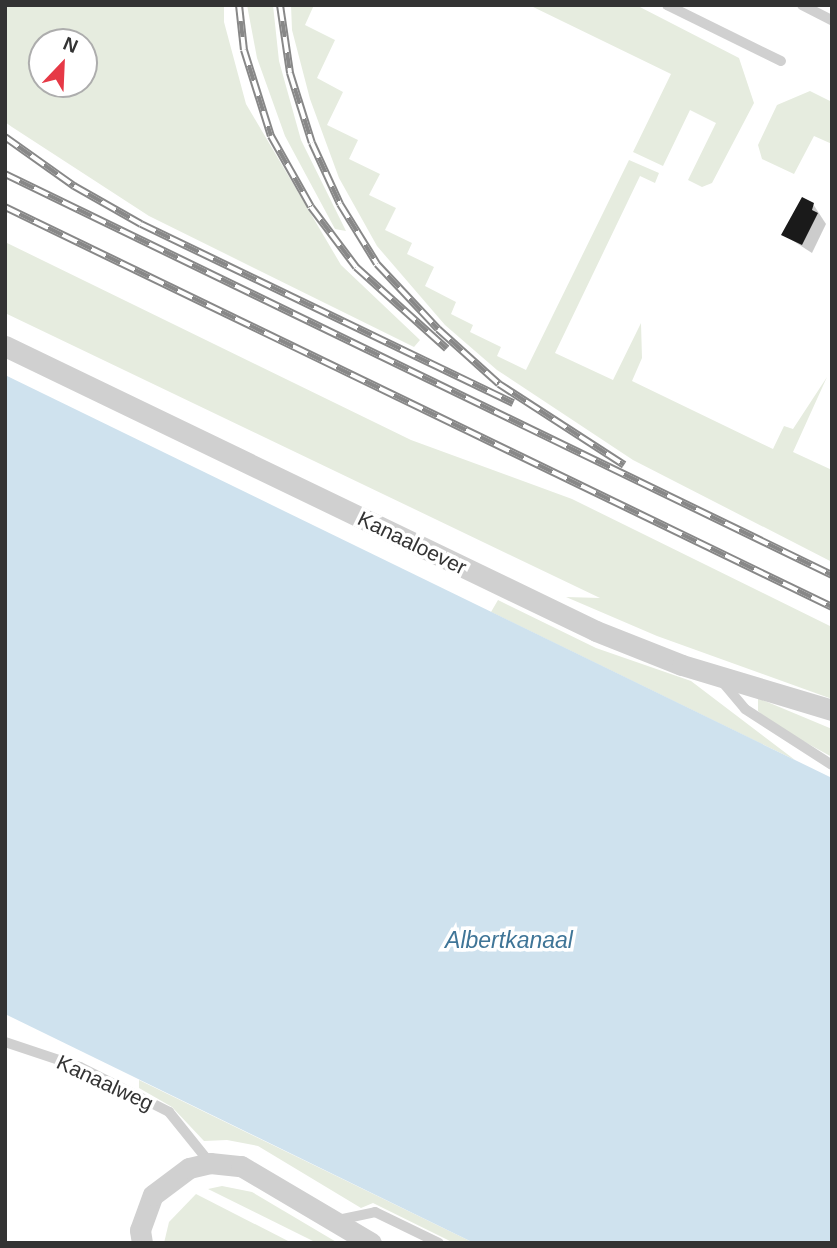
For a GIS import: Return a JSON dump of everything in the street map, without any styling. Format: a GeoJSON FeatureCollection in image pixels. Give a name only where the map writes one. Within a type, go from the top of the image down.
{"type":"FeatureCollection","features":[{"type":"Feature","properties":{"kind":"street","name":"Kanaaloever"},"geometry":{"type":"LineString","coordinates":[[5,346],[573,622],[716,674],[832,709]]}},
{"type":"Feature","properties":{"kind":"street"},"geometry":{"type":"LineString","coordinates":[[142,1243],[140,1230],[153,1195],[189,1168],[210,1163],[241,1166],[338,1220],[371,1243]]}},
{"type":"Feature","properties":{"kind":"lane"},"geometry":{"type":"LineString","coordinates":[[667,5],[781,61]]}},
{"type":"Feature","properties":{"kind":"lane"},"geometry":{"type":"LineString","coordinates":[[802,5],[832,20]]}},
{"type":"Feature","properties":{"kind":"lane"},"geometry":{"type":"LineString","coordinates":[[716,674],[745,709],[832,765]]}},
{"type":"Feature","properties":{"kind":"lane","name":"Kanaalweg"},"geometry":{"type":"LineString","coordinates":[[5,1042],[80,1067],[169,1112],[210,1163]]}},
{"type":"Feature","properties":{"kind":"lane"},"geometry":{"type":"LineString","coordinates":[[338,1220],[375,1212],[439,1243]]}},
{"type":"Feature","properties":{"kind":"shaded area"},"geometry":{"type":"Polygon","coordinates":[[[5,5],[224,5],[224,22],[246,104],[341,265],[420,340],[414,347],[149,216],[5,122],[5,5]]]}},
{"type":"Feature","properties":{"kind":"shaded area"},"geometry":{"type":"Polygon","coordinates":[[[247,5],[273,5],[279,61],[301,140],[346,231],[335,229],[285,136],[257,58],[247,5]]]}},
{"type":"Feature","properties":{"kind":"shaded area"},"geometry":{"type":"Polygon","coordinates":[[[291,5],[314,5],[305,25],[335,40],[317,78],[343,92],[327,125],[358,140],[349,159],[380,174],[369,195],[396,208],[385,230],[412,243],[407,254],[434,267],[425,286],[456,302],[451,314],[473,325],[470,332],[501,347],[497,356],[526,370],[629,160],[659,173],[655,183],[640,176],[555,353],[613,380],[641,323],[642,358],[632,381],[773,449],[784,426],[793,429],[827,377],[793,452],[832,470],[832,562],[633,460],[497,370],[445,325],[377,246],[339,178],[310,99],[292,30],[291,5]]]}},
{"type":"Feature","properties":{"kind":"shaded area"},"geometry":{"type":"Polygon","coordinates":[[[529,5],[636,5],[739,58],[754,103],[712,183],[702,187],[688,180],[716,123],[690,110],[663,166],[633,152],[671,74],[529,5]]]}},
{"type":"Feature","properties":{"kind":"shaded area"},"geometry":{"type":"Polygon","coordinates":[[[810,91],[832,102],[832,144],[814,136],[794,174],[762,159],[758,145],[777,105],[810,91]]]}},
{"type":"Feature","properties":{"kind":"shaded area"},"geometry":{"type":"Polygon","coordinates":[[[5,242],[411,440],[572,499],[832,627],[832,699],[657,636],[566,597],[600,598],[5,313],[5,242]]]}},
{"type":"Feature","properties":{"kind":"shaded area"},"geometry":{"type":"Polygon","coordinates":[[[498,600],[596,648],[691,681],[795,760],[491,612],[498,600]]]}},
{"type":"Feature","properties":{"kind":"shaded area"},"geometry":{"type":"Polygon","coordinates":[[[758,698],[832,729],[832,757],[774,725],[758,711],[758,698]]]}},
{"type":"Feature","properties":{"kind":"shaded area"},"geometry":{"type":"Polygon","coordinates":[[[139,1080],[474,1243],[454,1243],[373,1203],[361,1208],[258,1146],[227,1140],[204,1141],[172,1107],[139,1088],[139,1080]]]}},
{"type":"Feature","properties":{"kind":"shaded area"},"geometry":{"type":"Polygon","coordinates":[[[222,1186],[252,1192],[338,1243],[317,1243],[208,1189],[222,1186]]]}},
{"type":"Feature","properties":{"kind":"shaded area"},"geometry":{"type":"Polygon","coordinates":[[[196,1194],[292,1243],[164,1243],[169,1222],[196,1194]]]}},
{"type":"Feature","properties":{"kind":"water","name":"Albertkanaal"},"geometry":{"type":"Polygon","coordinates":[[[5,375],[832,778],[832,1243],[474,1243],[5,1014],[5,375]]]}},
{"type":"Feature","properties":{"kind":"building"},"geometry":{"type":"Polygon","coordinates":[[[802,197],[814,203],[812,210],[818,213],[802,245],[781,235],[802,197]]]}},
{"type":"Feature","properties":{"kind":"railway"},"geometry":{"type":"LineString","coordinates":[[239,5],[244,50],[271,136],[311,207],[356,267],[447,349]]}},
{"type":"Feature","properties":{"kind":"railway"},"geometry":{"type":"LineString","coordinates":[[280,5],[290,73],[312,143],[340,204],[377,264],[438,329],[499,384],[624,465]]}},
{"type":"Feature","properties":{"kind":"railway"},"geometry":{"type":"LineString","coordinates":[[5,137],[74,186],[141,224],[513,403]]}},
{"type":"Feature","properties":{"kind":"railway"},"geometry":{"type":"LineString","coordinates":[[5,174],[832,575]]}},
{"type":"Feature","properties":{"kind":"railway"},"geometry":{"type":"LineString","coordinates":[[5,207],[832,607]]}}]}
